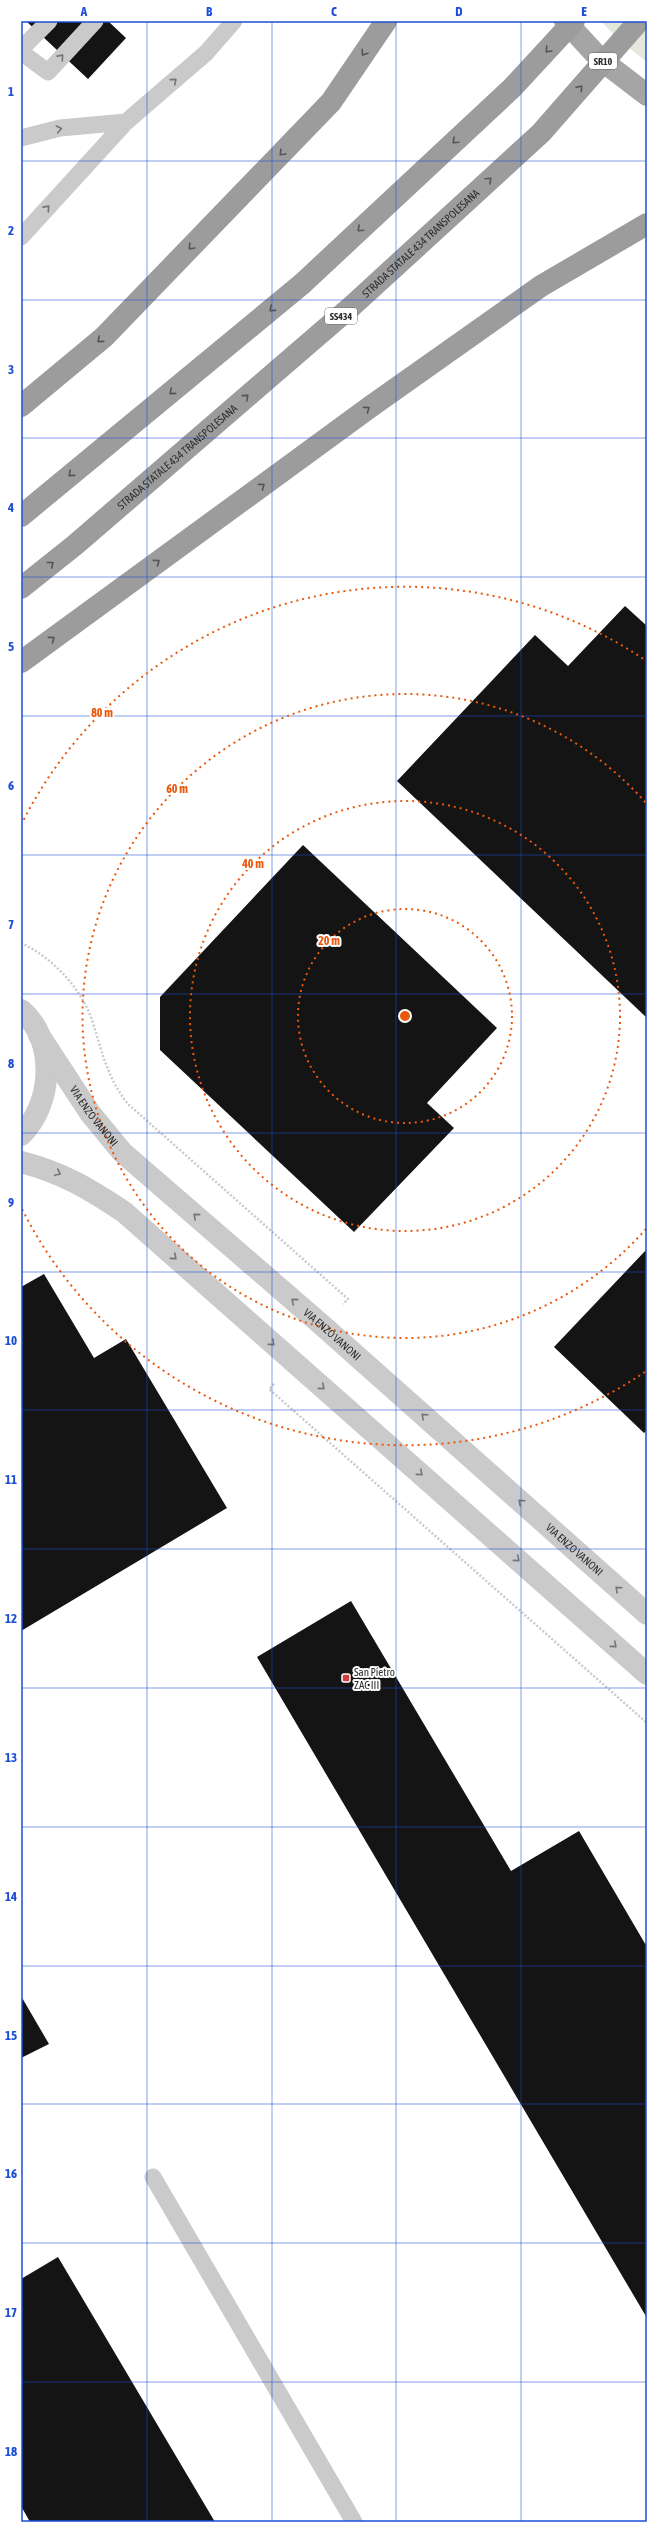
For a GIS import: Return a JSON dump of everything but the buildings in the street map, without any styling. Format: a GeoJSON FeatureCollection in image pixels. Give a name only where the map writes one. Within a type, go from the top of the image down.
{"type":"FeatureCollection","features":[{"type":"Feature","properties":{"kind":"highway"},"geometry":{"type":"LineString","coordinates":[[21,406],[104,337],[326,107],[386,21]]}},
{"type":"Feature","properties":{"kind":"highway"},"geometry":{"type":"LineString","coordinates":[[21,516],[302,284],[512,88],[574,21]]}},
{"type":"Feature","properties":{"kind":"highway","name":"STRADA STATALE 434 TRANSPOLESANA"},"geometry":{"type":"LineString","coordinates":[[21,588],[75,545],[352,306],[541,132],[639,21]]}},
{"type":"Feature","properties":{"kind":"highway"},"geometry":{"type":"LineString","coordinates":[[21,662],[370,407],[541,286],[647,224]]}},
{"type":"Feature","properties":{"kind":"main road","name":"SR10"},"geometry":{"type":"LineString","coordinates":[[564,21],[600,59],[647,95]]}},
{"type":"Feature","properties":{"kind":"street","name":"VIA ENZO VANONI"},"geometry":{"type":"LineString","coordinates":[[21,1010],[90,1114],[122,1152],[323,1326],[647,1614]]}},
{"type":"Feature","properties":{"kind":"street","name":"VIA ENZO VANONI"},"geometry":{"type":"LineString","coordinates":[[21,1135],[38,1112],[46,1087],[46,1061],[39,1035]]}},
{"type":"Feature","properties":{"kind":"street"},"geometry":{"type":"LineString","coordinates":[[21,1162],[54,1171],[89,1188],[124,1212],[647,1674]]}},
{"type":"Feature","properties":{"kind":"lane"},"geometry":{"type":"LineString","coordinates":[[21,49],[49,21]]}},
{"type":"Feature","properties":{"kind":"lane"},"geometry":{"type":"LineString","coordinates":[[21,52],[48,72],[95,21]]}},
{"type":"Feature","properties":{"kind":"lane"},"geometry":{"type":"LineString","coordinates":[[21,237],[126,122],[206,53],[234,21]]}},
{"type":"Feature","properties":{"kind":"lane"},"geometry":{"type":"LineString","coordinates":[[21,138],[60,128],[126,122]]}},
{"type":"Feature","properties":{"kind":"lane"},"geometry":{"type":"LineString","coordinates":[[153,2177],[354,2522]]}},
{"type":"Feature","properties":{"kind":"path"},"geometry":{"type":"LineString","coordinates":[[21,943],[44,957],[58,970],[81,998],[92,1020],[111,1078],[128,1104],[348,1299],[340,1307]]}},
{"type":"Feature","properties":{"kind":"path"},"geometry":{"type":"LineString","coordinates":[[276,1380],[269,1389],[647,1724]]}},
{"type":"Feature","properties":{"kind":"shaded area"},"geometry":{"type":"Polygon","coordinates":[[[601,21],[647,21],[647,62],[617,38],[601,21]]]}},
{"type":"Feature","properties":{"kind":"place","name":"San Pietro ZAC III"},"geometry":{"type":"Point","coordinates":[346,1678]}}]}
